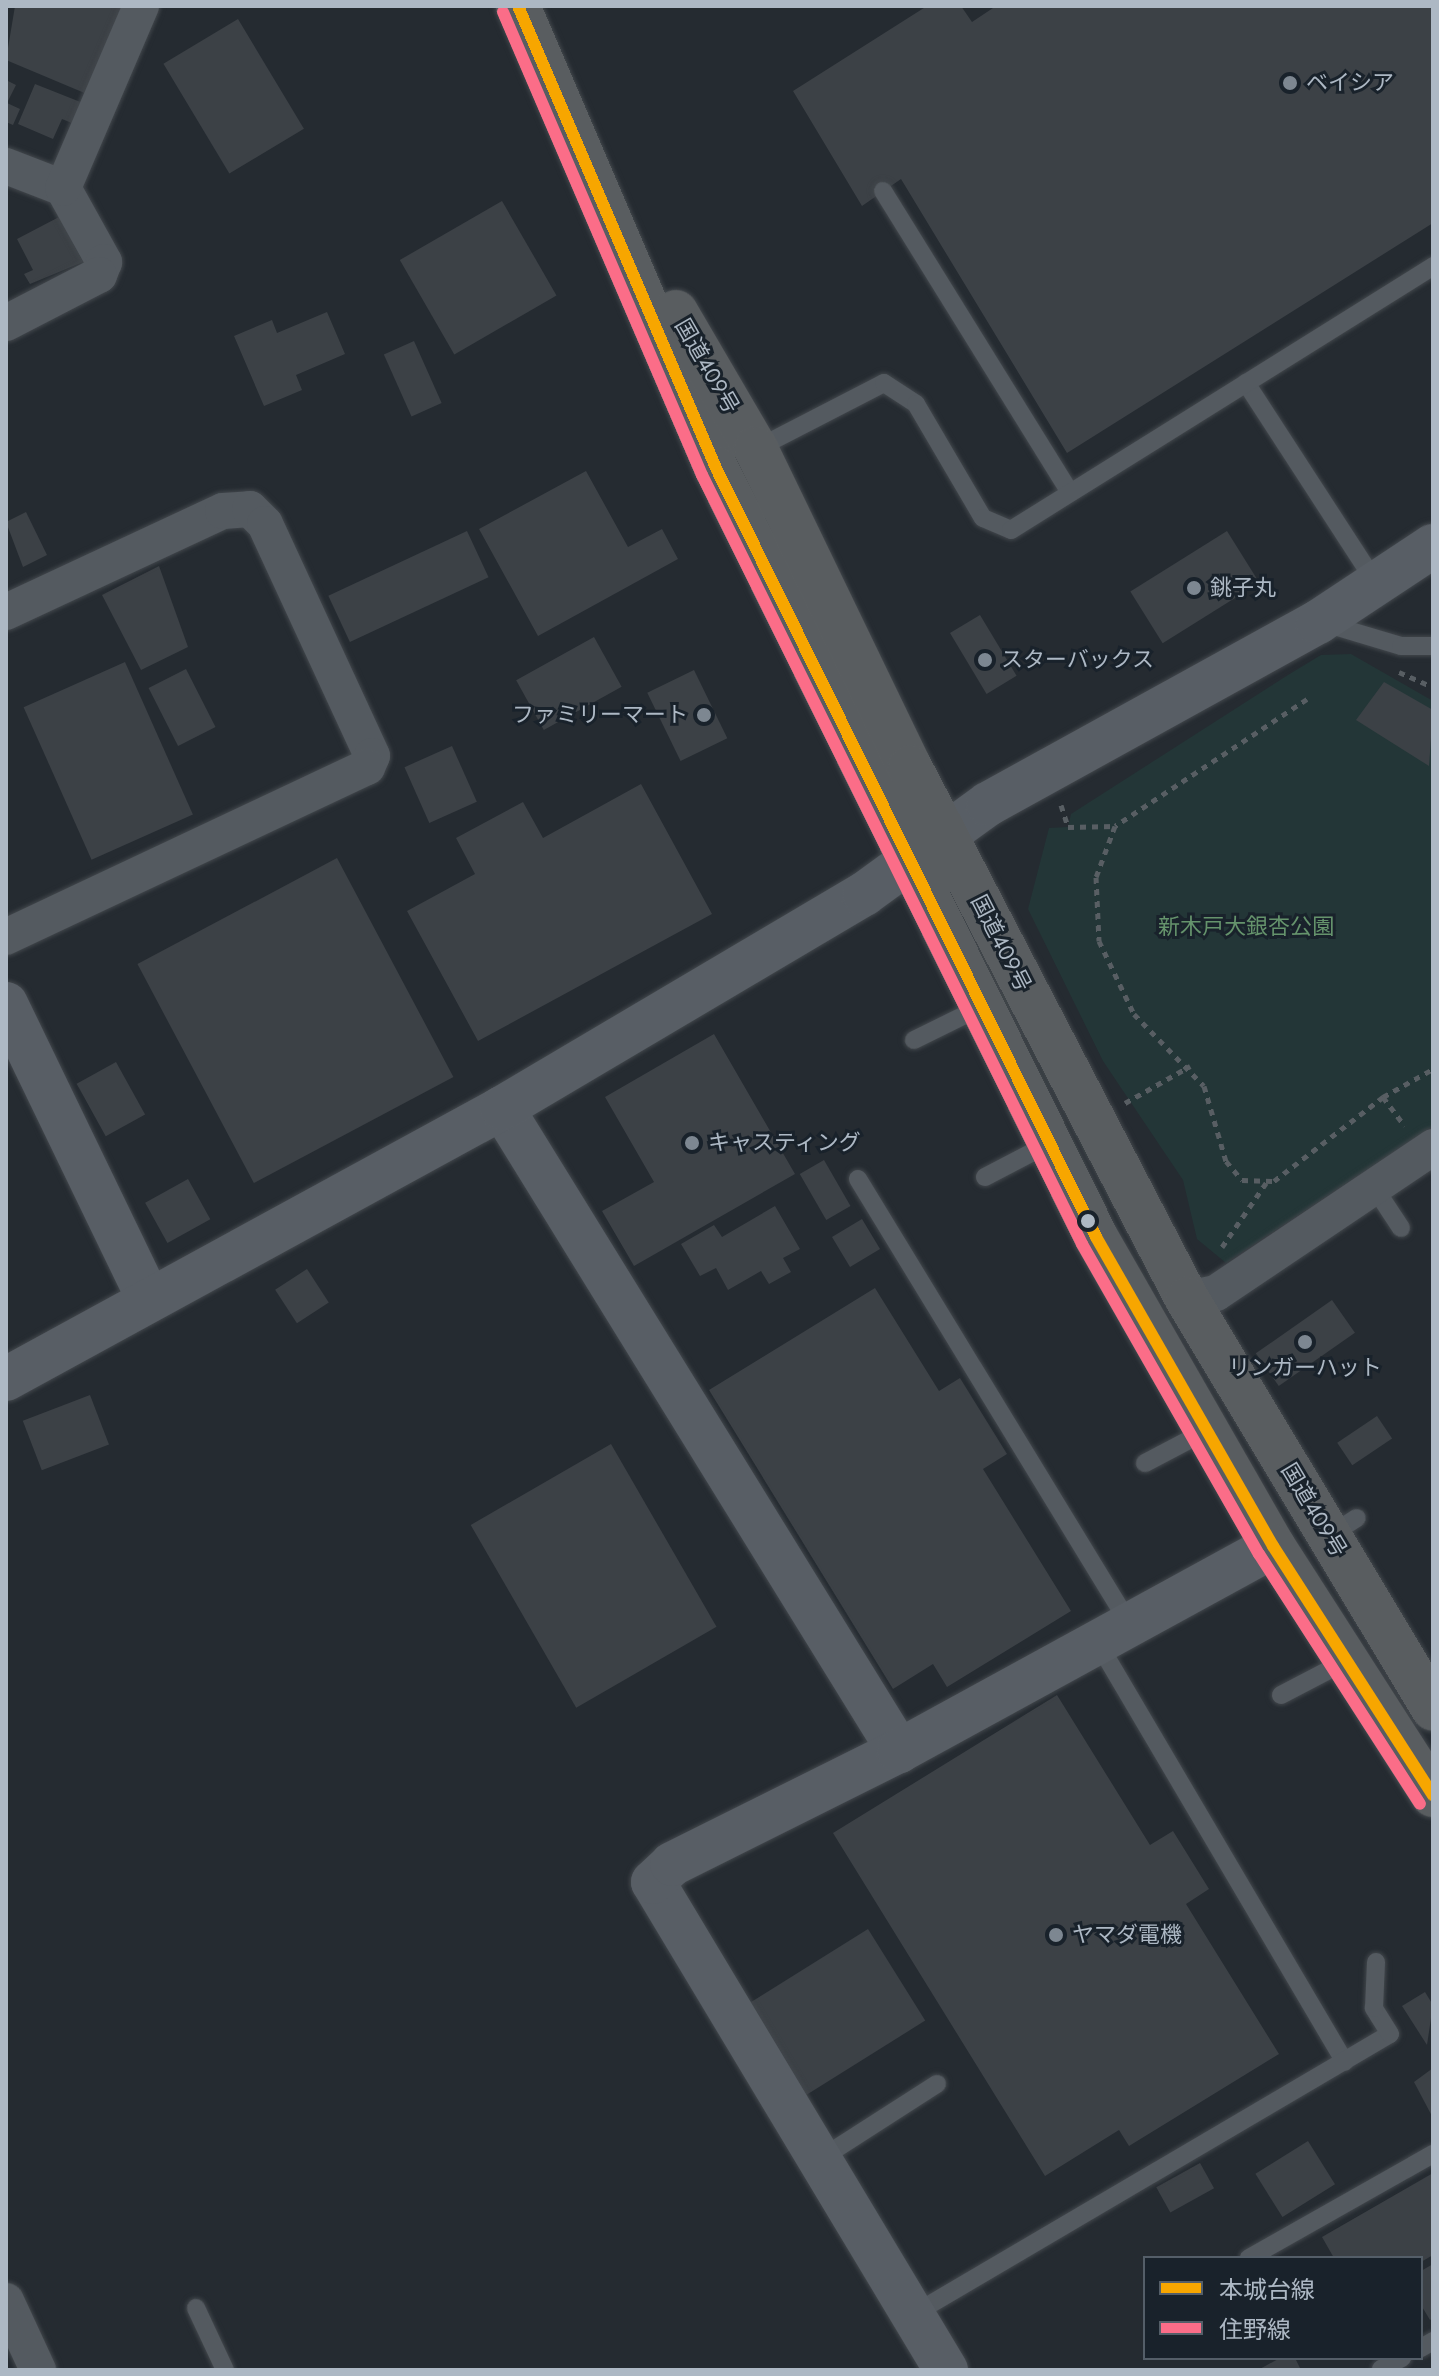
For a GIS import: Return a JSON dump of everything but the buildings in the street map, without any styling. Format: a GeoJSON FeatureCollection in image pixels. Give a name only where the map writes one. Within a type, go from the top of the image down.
{"type":"FeatureCollection","features":[{"type":"Feature","properties":{"kind":"highway","name":"国道409号"},"geometry":{"type":"LineString","coordinates":[[518,6],[591,166],[716,468],[929,849],[1187,1299],[1343,1527],[1433,1709]]}},
{"type":"Feature","properties":{"kind":"highway","name":"国道409号"},"geometry":{"type":"LineString","coordinates":[[591,166],[756,449],[929,849],[984,1006],[1050,1143],[1206,1431],[1273,1546],[1433,1795]]}},
{"type":"Feature","properties":{"kind":"street"},"geometry":{"type":"LineString","coordinates":[[63,188],[141,6]]}},
{"type":"Feature","properties":{"kind":"street"},"geometry":{"type":"LineString","coordinates":[[6,166],[63,188],[102,270],[6,323]]}},
{"type":"Feature","properties":{"kind":"street"},"geometry":{"type":"LineString","coordinates":[[6,612],[223,511],[250,509],[265,524],[372,756],[367,767],[6,937]]}},
{"type":"Feature","properties":{"kind":"street"},"geometry":{"type":"LineString","coordinates":[[6,1379],[502,1108],[929,849],[988,804],[1167,701],[1318,622],[1368,570],[1433,513]]}},
{"type":"Feature","properties":{"kind":"street"},"geometry":{"type":"LineString","coordinates":[[1167,701],[1210,654],[1368,570],[1433,546]]}},
{"type":"Feature","properties":{"kind":"street"},"geometry":{"type":"LineString","coordinates":[[6,1004],[149,1300]]}},
{"type":"Feature","properties":{"kind":"street"},"geometry":{"type":"LineString","coordinates":[[502,1108],[899,1751]]}},
{"type":"Feature","properties":{"kind":"street"},"geometry":{"type":"LineString","coordinates":[[1187,1299],[1216,1293],[1433,1147]]}},
{"type":"Feature","properties":{"kind":"street"},"geometry":{"type":"LineString","coordinates":[[946,2370],[653,1882],[672,1864],[899,1751],[1273,1546]]}},
{"type":"Feature","properties":{"kind":"street"},"geometry":{"type":"LineString","coordinates":[[6,2301],[38,2370]]}},
{"type":"Feature","properties":{"kind":"lane"},"geometry":{"type":"LineString","coordinates":[[883,191],[1070,493]]}},
{"type":"Feature","properties":{"kind":"lane"},"geometry":{"type":"LineString","coordinates":[[756,449],[884,383],[916,404],[995,528],[1029,523],[1070,493],[1433,266]]}},
{"type":"Feature","properties":{"kind":"lane"},"geometry":{"type":"LineString","coordinates":[[1246,383],[1368,570]]}},
{"type":"Feature","properties":{"kind":"lane"},"geometry":{"type":"LineString","coordinates":[[1318,622],[1401,646],[1433,646]]}},
{"type":"Feature","properties":{"kind":"lane"},"geometry":{"type":"LineString","coordinates":[[914,1040],[984,1006]]}},
{"type":"Feature","properties":{"kind":"lane"},"geometry":{"type":"LineString","coordinates":[[985,1177],[1050,1143]]}},
{"type":"Feature","properties":{"kind":"lane"},"geometry":{"type":"LineString","coordinates":[[858,1179],[1114,1634],[1345,2062]]}},
{"type":"Feature","properties":{"kind":"lane"},"geometry":{"type":"LineString","coordinates":[[1374,1187],[1401,1228]]}},
{"type":"Feature","properties":{"kind":"lane"},"geometry":{"type":"LineString","coordinates":[[1145,1463],[1206,1431]]}},
{"type":"Feature","properties":{"kind":"lane"},"geometry":{"type":"LineString","coordinates":[[1281,1695],[1346,1661]]}},
{"type":"Feature","properties":{"kind":"lane"},"geometry":{"type":"LineString","coordinates":[[912,2315],[1390,2034],[1374,2008],[1376,1962]]}},
{"type":"Feature","properties":{"kind":"lane"},"geometry":{"type":"LineString","coordinates":[[818,2161],[937,2084]]}},
{"type":"Feature","properties":{"kind":"lane"},"geometry":{"type":"LineString","coordinates":[[1253,2256],[1433,2154]]}},
{"type":"Feature","properties":{"kind":"lane"},"geometry":{"type":"LineString","coordinates":[[196,2308],[225,2370]]}},
{"type":"Feature","properties":{"kind":"path"},"geometry":{"type":"LineString","coordinates":[[1060,804],[1068,827],[1115,826],[1307,699]]}},
{"type":"Feature","properties":{"kind":"path"},"geometry":{"type":"LineString","coordinates":[[1115,826],[1096,877],[1099,941],[1134,1014],[1190,1066],[1232,1172],[1267,1182]]}},
{"type":"Feature","properties":{"kind":"path"},"geometry":{"type":"LineString","coordinates":[[1118,1107],[1190,1066]]}},
{"type":"Feature","properties":{"kind":"path"},"geometry":{"type":"LineString","coordinates":[[1216,1256],[1267,1182],[1433,1069]]}},
{"type":"Feature","properties":{"kind":"green space","name":"新木戸大銀杏公園"},"geometry":{"type":"Polygon","coordinates":[[[1351,654],[1433,701],[1433,1126],[1226,1263],[1197,1239],[1183,1180],[1103,1061],[1028,909],[1049,828],[1068,827],[1071,814],[1321,655],[1351,654]]]}},
{"type":"Feature","properties":{"kind":"transit line","name":"本城台線"},"geometry":{"type":"LineString","coordinates":[[518,6],[716,468],[1096,1237],[1273,1546],[1433,1795]]}},
{"type":"Feature","properties":{"kind":"transit line","name":"住野線"},"geometry":{"type":"LineString","coordinates":[[503,12],[702,475],[1082,1244],[1259,1554],[1420,1804]]}},
{"type":"Feature","properties":{"kind":"place","name":"ベイシア"},"geometry":{"type":"Point","coordinates":[1290,83]}},
{"type":"Feature","properties":{"kind":"place","name":"銚子丸"},"geometry":{"type":"Point","coordinates":[1194,588]}},
{"type":"Feature","properties":{"kind":"place","name":"スターバックス"},"geometry":{"type":"Point","coordinates":[985,660]}},
{"type":"Feature","properties":{"kind":"place","name":"ファミリーマート"},"geometry":{"type":"Point","coordinates":[704,715]}},
{"type":"Feature","properties":{"kind":"place","name":"キャスティング"},"geometry":{"type":"Point","coordinates":[692,1143]}},
{"type":"Feature","properties":{"kind":"place","name":"リンガーハット"},"geometry":{"type":"Point","coordinates":[1305,1342]}},
{"type":"Feature","properties":{"kind":"place","name":"ヤマダ電機"},"geometry":{"type":"Point","coordinates":[1056,1935]}}]}
